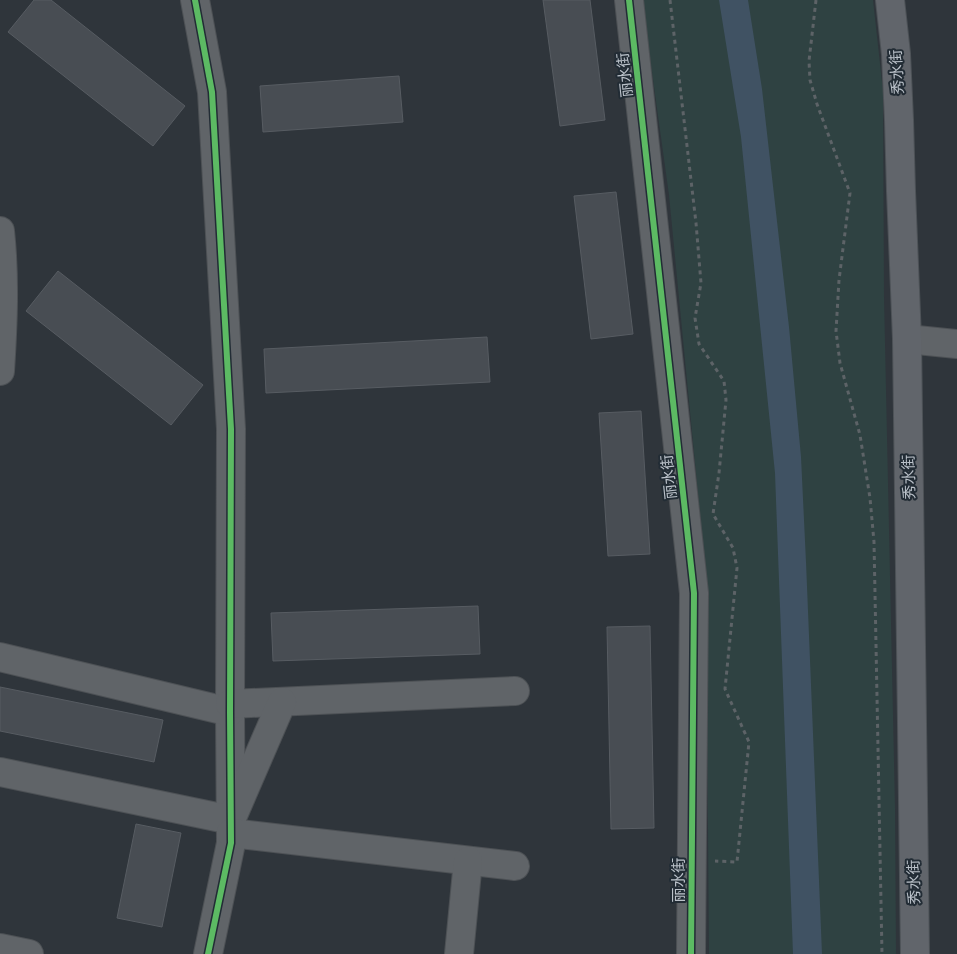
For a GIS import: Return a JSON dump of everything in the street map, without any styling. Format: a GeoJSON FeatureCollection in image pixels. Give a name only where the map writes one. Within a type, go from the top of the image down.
{"type":"FeatureCollection","features":[{"type":"Feature","properties":{"kind":"main road","name":"秀水街"},"geometry":{"type":"LineString","coordinates":[[890,0],[896,54],[907,339],[915,954]]}},
{"type":"Feature","properties":{"kind":"street"},"geometry":{"type":"LineString","coordinates":[[195,0],[212,92],[231,429],[231,843],[208,954]]}},
{"type":"Feature","properties":{"kind":"street","name":"丽水街"},"geometry":{"type":"LineString","coordinates":[[629,0],[694,593],[692,954]]}},
{"type":"Feature","properties":{"kind":"street"},"geometry":{"type":"LineString","coordinates":[[0,231],[3,263],[3,323],[0,372]]}},
{"type":"Feature","properties":{"kind":"street"},"geometry":{"type":"LineString","coordinates":[[907,339],[957,344]]}},
{"type":"Feature","properties":{"kind":"street"},"geometry":{"type":"LineString","coordinates":[[0,657],[230,708],[282,702],[515,691]]}},
{"type":"Feature","properties":{"kind":"street"},"geometry":{"type":"LineString","coordinates":[[231,826],[282,702]]}},
{"type":"Feature","properties":{"kind":"street"},"geometry":{"type":"LineString","coordinates":[[0,772],[231,826],[468,861],[515,866]]}},
{"type":"Feature","properties":{"kind":"street"},"geometry":{"type":"LineString","coordinates":[[459,954],[468,861]]}},
{"type":"Feature","properties":{"kind":"street"},"geometry":{"type":"LineString","coordinates":[[0,948],[29,954]]}},
{"type":"Feature","properties":{"kind":"path"},"geometry":{"type":"LineString","coordinates":[[670,0],[701,282],[695,318],[699,344],[724,381],[726,400],[713,514],[733,548],[736,568],[725,689],[749,742],[737,862],[692,859]]}},
{"type":"Feature","properties":{"kind":"path"},"geometry":{"type":"LineString","coordinates":[[816,0],[809,61],[810,80],[850,193],[839,280],[836,331],[840,363],[861,444],[870,498],[874,542],[882,954]]}},
{"type":"Feature","properties":{"kind":"shaded area"},"geometry":{"type":"Polygon","coordinates":[[[642,0],[873,0],[883,91],[884,297],[895,808],[896,954],[709,954],[706,576],[669,195],[642,0]]]}},
{"type":"Feature","properties":{"kind":"water"},"geometry":{"type":"Polygon","coordinates":[[[719,0],[748,0],[762,89],[789,327],[801,457],[822,954],[793,954],[775,473],[741,137],[719,0]]]}},
{"type":"Feature","properties":{"kind":"building"},"geometry":{"type":"Polygon","coordinates":[[[34,0],[51,0],[185,106],[153,146],[8,32],[34,0]]]}},
{"type":"Feature","properties":{"kind":"building"},"geometry":{"type":"Polygon","coordinates":[[[543,0],[590,0],[605,120],[560,126],[543,0]]]}},
{"type":"Feature","properties":{"kind":"building"},"geometry":{"type":"Polygon","coordinates":[[[399,76],[403,122],[263,132],[260,86],[399,76]]]}},
{"type":"Feature","properties":{"kind":"building"},"geometry":{"type":"Polygon","coordinates":[[[616,192],[633,334],[591,339],[574,196],[616,192]]]}},
{"type":"Feature","properties":{"kind":"building"},"geometry":{"type":"Polygon","coordinates":[[[58,271],[203,385],[171,425],[26,311],[58,271]]]}},
{"type":"Feature","properties":{"kind":"building"},"geometry":{"type":"Polygon","coordinates":[[[487,337],[490,382],[266,393],[264,349],[487,337]]]}},
{"type":"Feature","properties":{"kind":"building"},"geometry":{"type":"Polygon","coordinates":[[[641,411],[650,554],[608,556],[599,413],[641,411]]]}},
{"type":"Feature","properties":{"kind":"building"},"geometry":{"type":"Polygon","coordinates":[[[478,606],[480,654],[273,661],[271,613],[478,606]]]}},
{"type":"Feature","properties":{"kind":"building"},"geometry":{"type":"Polygon","coordinates":[[[650,626],[654,828],[611,829],[607,627],[650,626]]]}},
{"type":"Feature","properties":{"kind":"building"},"geometry":{"type":"Polygon","coordinates":[[[0,687],[163,720],[154,762],[0,731],[0,687]]]}},
{"type":"Feature","properties":{"kind":"building"},"geometry":{"type":"Polygon","coordinates":[[[136,824],[181,833],[162,927],[117,918],[136,824]]]}},
{"type":"Feature","properties":{"kind":"cycle path"},"geometry":{"type":"LineString","coordinates":[[195,0],[212,92],[231,429],[231,843],[208,954]]}},
{"type":"Feature","properties":{"kind":"cycle path"},"geometry":{"type":"LineString","coordinates":[[629,0],[694,593],[691,954]]}}]}
